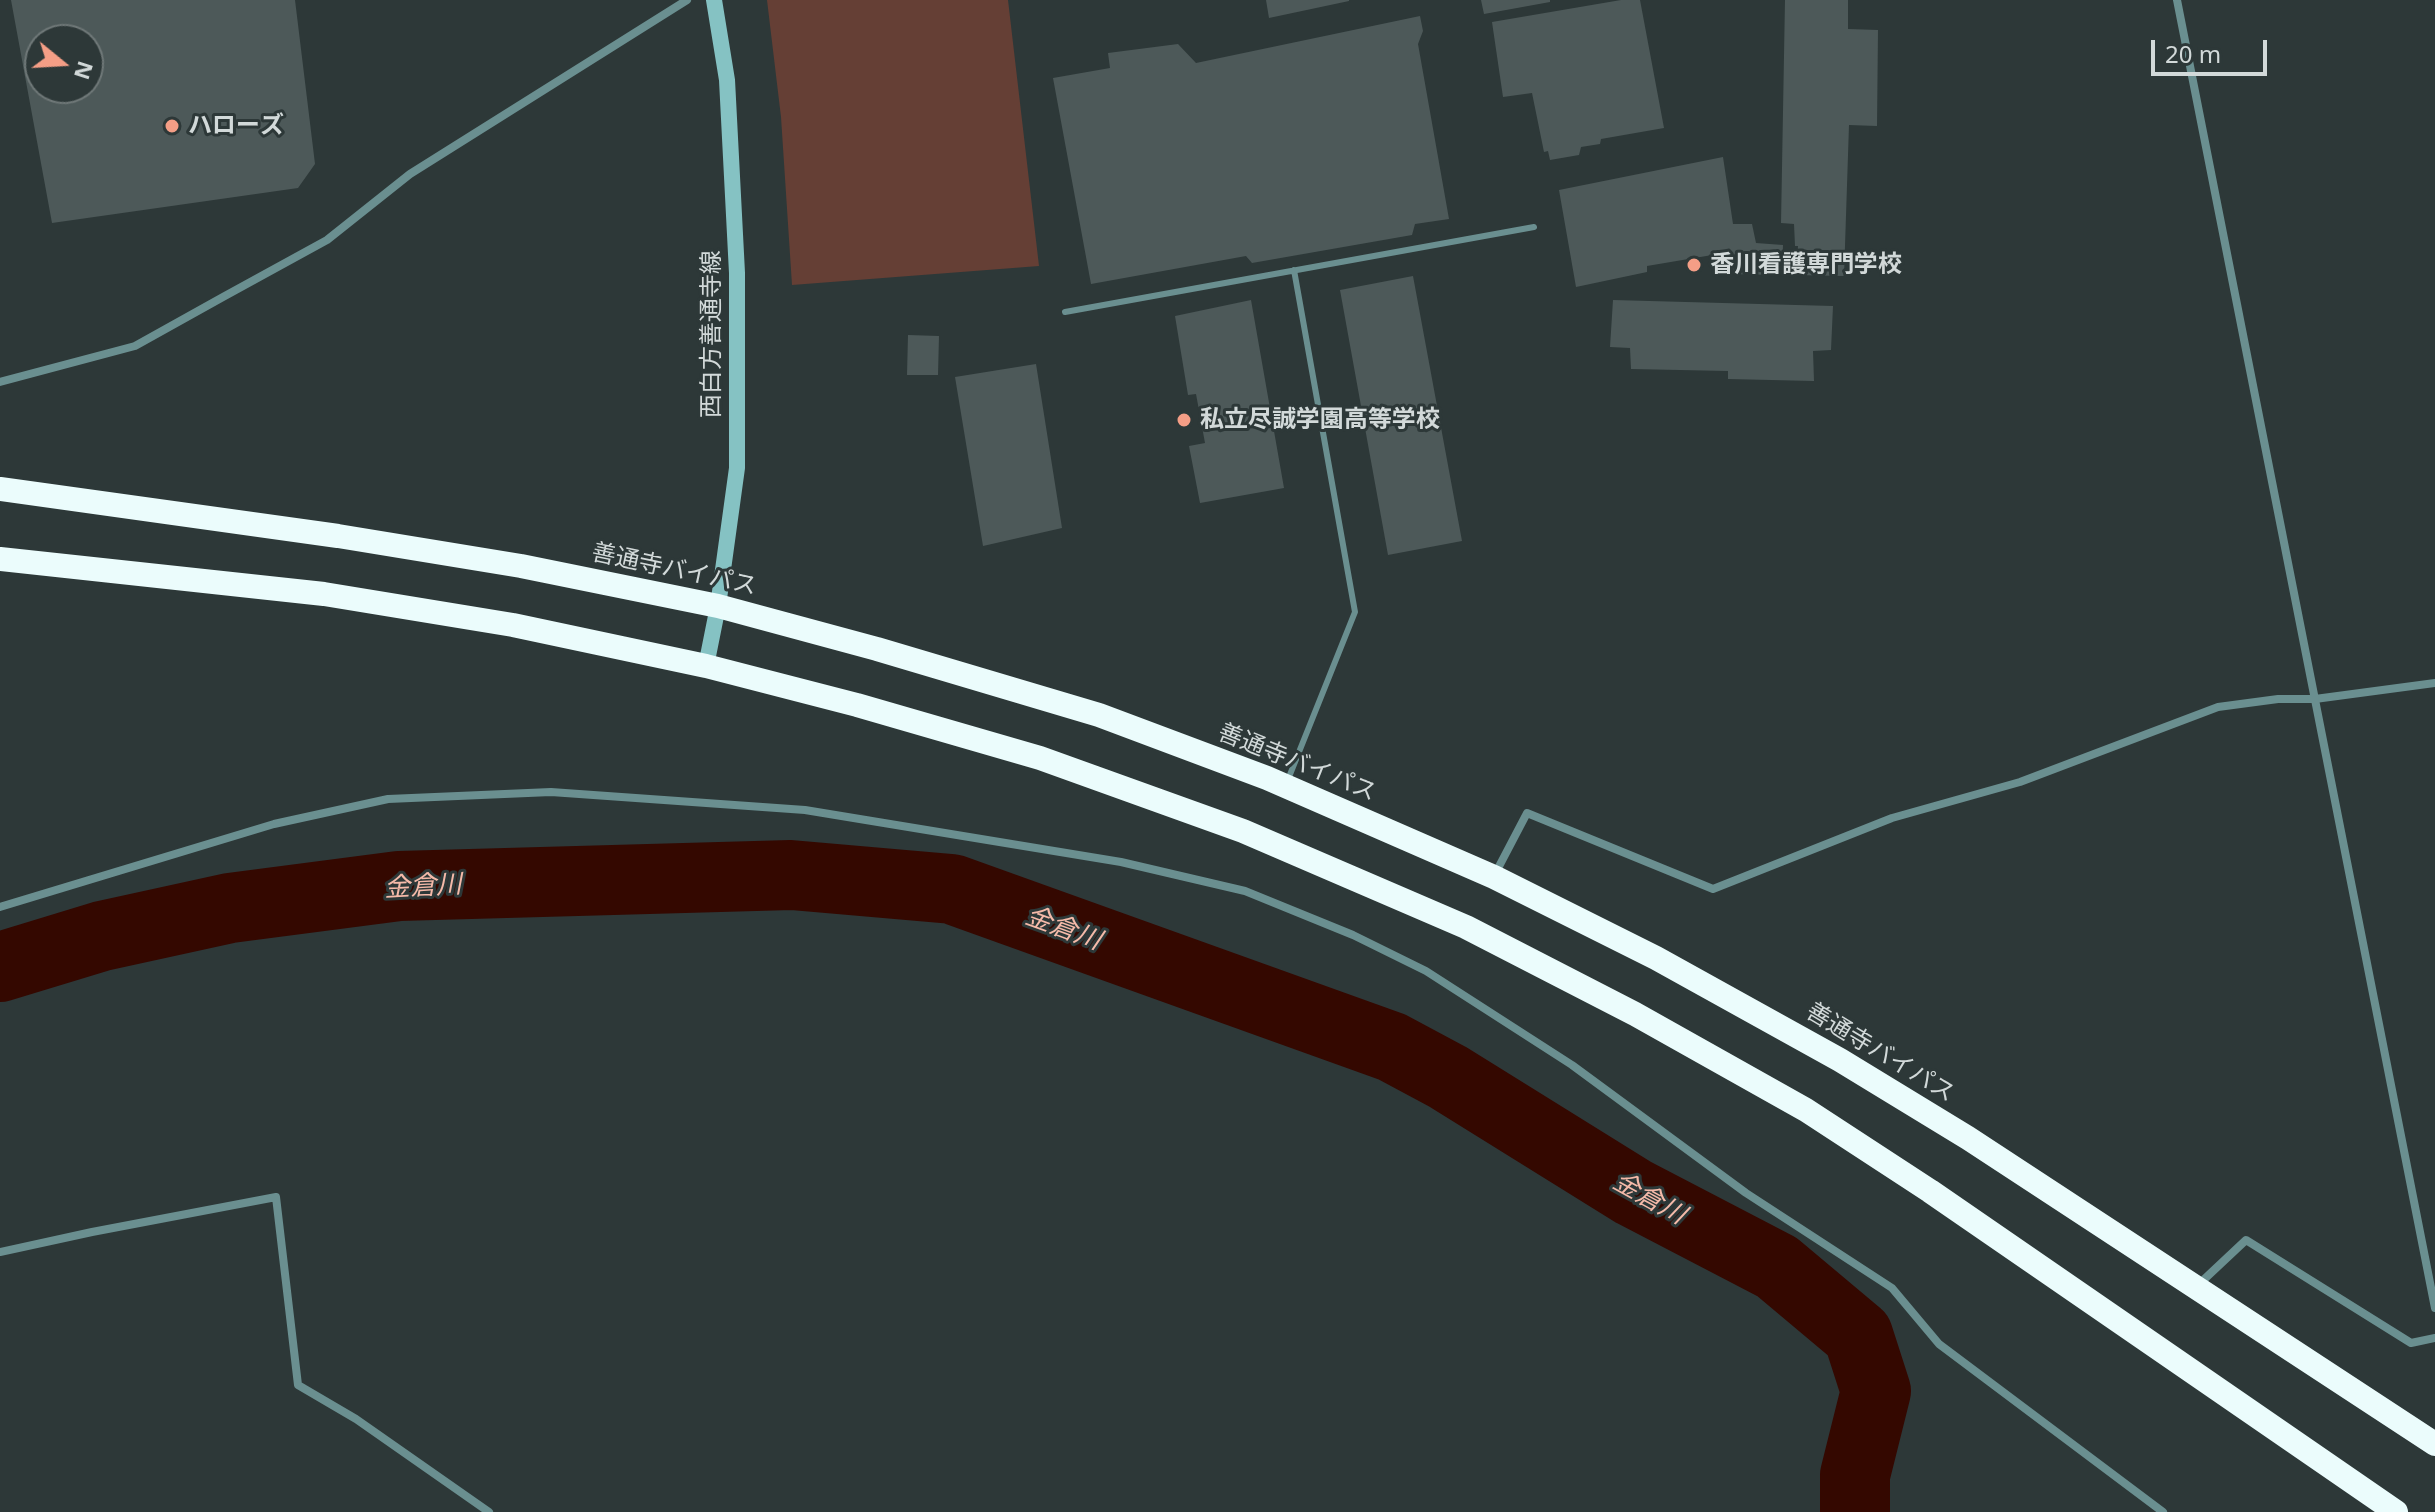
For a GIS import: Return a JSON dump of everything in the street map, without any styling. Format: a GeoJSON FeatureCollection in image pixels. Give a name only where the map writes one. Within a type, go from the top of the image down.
{"type":"FeatureCollection","features":[{"type":"Feature","properties":{"kind":"highway","name":"善通寺バイパス"},"geometry":{"type":"LineString","coordinates":[[0,489],[353,538],[521,566],[718,606],[1099,715],[1285,786],[1494,877],[1656,958],[1840,1060],[1968,1138],[2435,1444]]}},
{"type":"Feature","properties":{"kind":"highway"},"geometry":{"type":"LineString","coordinates":[[0,559],[324,594],[513,625],[706,666],[857,705],[1040,758],[1243,831],[1466,927],[1635,1014],[1806,1110],[1943,1200],[2396,1512]]}},
{"type":"Feature","properties":{"kind":"main road","name":"西白方善通寺線"},"geometry":{"type":"LineString","coordinates":[[706,666],[718,606],[737,468],[737,273],[727,80],[714,0]]}},
{"type":"Feature","properties":{"kind":"street"},"geometry":{"type":"LineString","coordinates":[[0,382],[135,346],[327,240],[410,174],[687,0]]}},
{"type":"Feature","properties":{"kind":"street"},"geometry":{"type":"LineString","coordinates":[[2177,0],[2435,1308]]}},
{"type":"Feature","properties":{"kind":"street"},"geometry":{"type":"LineString","coordinates":[[1494,877],[1527,813],[1713,889],[1892,818],[2020,782],[2218,707],[2278,699],[2315,699],[2435,683]]}},
{"type":"Feature","properties":{"kind":"street"},"geometry":{"type":"LineString","coordinates":[[0,907],[274,824],[388,799],[551,792],[805,810],[1121,862],[1245,891],[1353,935],[1426,971],[1572,1065],[1746,1193],[1892,1288],[1939,1344],[2163,1512]]}},
{"type":"Feature","properties":{"kind":"street"},"geometry":{"type":"LineString","coordinates":[[0,1252],[276,1197],[298,1385],[356,1419],[489,1512]]}},
{"type":"Feature","properties":{"kind":"street"},"geometry":{"type":"LineString","coordinates":[[2196,1287],[2246,1240],[2411,1343],[2435,1338]]}},
{"type":"Feature","properties":{"kind":"lane"},"geometry":{"type":"LineString","coordinates":[[1065,312],[1534,227]]}},
{"type":"Feature","properties":{"kind":"lane"},"geometry":{"type":"LineString","coordinates":[[1285,786],[1355,612],[1294,270]]}},
{"type":"Feature","properties":{"kind":"shaded area"},"geometry":{"type":"Polygon","coordinates":[[[767,0],[1008,0],[1039,266],[792,285],[781,117],[767,0]]]}},
{"type":"Feature","properties":{"kind":"building","name":"ハローズ"},"geometry":{"type":"Polygon","coordinates":[[[11,0],[295,0],[315,164],[298,188],[52,223],[30,104],[104,104],[104,24],[24,24],[24,71],[11,0]]]}},
{"type":"Feature","properties":{"kind":"building"},"geometry":{"type":"Polygon","coordinates":[[[1266,0],[1349,0],[1349,1],[1269,18],[1266,0]]]}},
{"type":"Feature","properties":{"kind":"building"},"geometry":{"type":"Polygon","coordinates":[[[1481,0],[1550,0],[1550,2],[1484,14],[1481,0]]]}},
{"type":"Feature","properties":{"kind":"building"},"geometry":{"type":"Polygon","coordinates":[[[1621,0],[1640,0],[1664,128],[1601,139],[1600,144],[1581,147],[1579,155],[1550,160],[1548,151],[1544,152],[1532,93],[1503,97],[1492,22],[1621,0]]]}},
{"type":"Feature","properties":{"kind":"building"},"geometry":{"type":"Polygon","coordinates":[[[1785,0],[1848,0],[1848,29],[1878,30],[1877,126],[1849,125],[1844,276],[1796,275],[1798,246],[1795,246],[1794,224],[1781,223],[1785,0]]]}},
{"type":"Feature","properties":{"kind":"building"},"geometry":{"type":"Polygon","coordinates":[[[1420,16],[1423,31],[1418,44],[1449,219],[1415,224],[1412,235],[1252,263],[1246,256],[1091,284],[1053,78],[1110,68],[1108,53],[1178,44],[1196,63],[1420,16]]]}},
{"type":"Feature","properties":{"kind":"building"},"geometry":{"type":"Polygon","coordinates":[[[1723,157],[1733,224],[1752,224],[1756,243],[1783,245],[1782,275],[1728,274],[1724,253],[1647,266],[1647,272],[1576,287],[1559,190],[1723,157]]]}},
{"type":"Feature","properties":{"kind":"building"},"geometry":{"type":"Polygon","coordinates":[[[1413,276],[1462,541],[1388,555],[1340,290],[1413,276]]]}},
{"type":"Feature","properties":{"kind":"building"},"geometry":{"type":"Polygon","coordinates":[[[1251,300],[1284,488],[1200,503],[1189,446],[1205,443],[1196,394],[1188,395],[1175,316],[1251,300]]]}},
{"type":"Feature","properties":{"kind":"building"},"geometry":{"type":"Polygon","coordinates":[[[1613,300],[1833,306],[1831,350],[1813,351],[1814,381],[1728,379],[1728,371],[1631,369],[1630,348],[1610,347],[1613,300]]]}},
{"type":"Feature","properties":{"kind":"building"},"geometry":{"type":"Polygon","coordinates":[[[908,335],[939,336],[938,375],[907,375],[908,335]]]}},
{"type":"Feature","properties":{"kind":"building"},"geometry":{"type":"Polygon","coordinates":[[[1036,364],[1062,528],[983,546],[955,377],[1036,364]]]}},
{"type":"Feature","properties":{"kind":"waterway","name":"金倉川"},"geometry":{"type":"LineString","coordinates":[[0,967],[102,936],[230,908],[399,886],[791,875],[952,889],[1392,1047],[1448,1077],[1633,1192],[1777,1267],[1858,1335],[1876,1391],[1855,1475],[1855,1512]]}},
{"type":"Feature","properties":{"kind":"place","name":"ハローズ"},"geometry":{"type":"Point","coordinates":[172,126]}},
{"type":"Feature","properties":{"kind":"place","name":"香川看護専門学校"},"geometry":{"type":"Point","coordinates":[1694,265]}},
{"type":"Feature","properties":{"kind":"place","name":"私立尽誠学園高等学校"},"geometry":{"type":"Point","coordinates":[1184,420]}}]}
